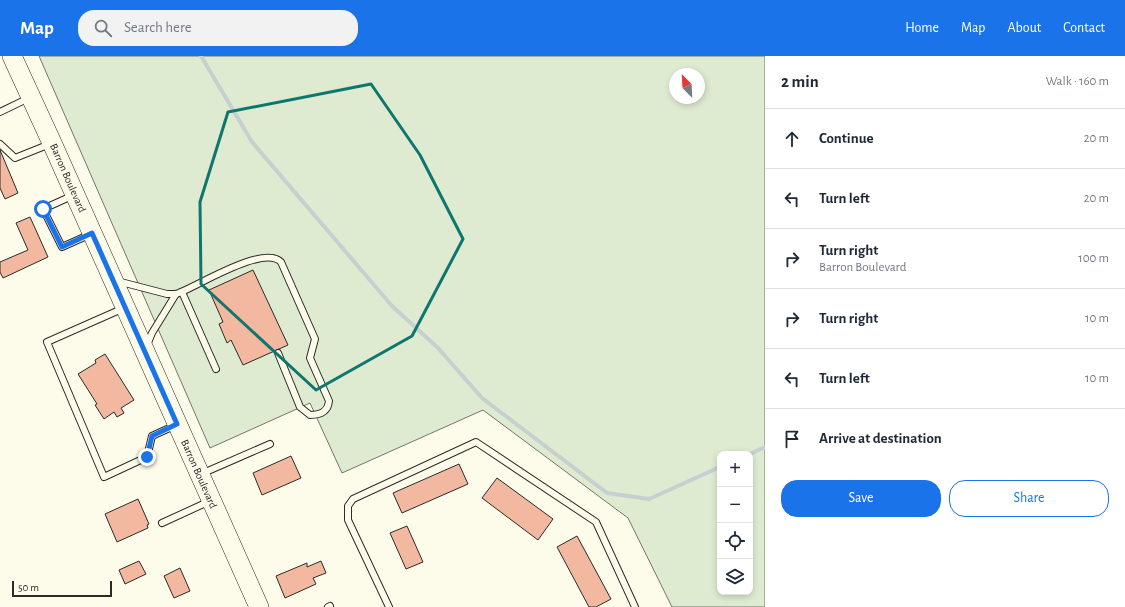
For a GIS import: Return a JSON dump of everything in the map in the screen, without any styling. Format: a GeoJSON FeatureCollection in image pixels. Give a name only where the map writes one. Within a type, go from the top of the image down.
{"type":"FeatureCollection","features":[{"type":"Feature","properties":{"kind":"main road","name":"Barron Boulevard"},"geometry":{"type":"LineString","coordinates":[[12,56],[259,607]]}},
{"type":"Feature","properties":{"kind":"lane"},"geometry":{"type":"LineString","coordinates":[[0,112],[31,97]]}},
{"type":"Feature","properties":{"kind":"lane"},"geometry":{"type":"LineString","coordinates":[[0,144],[15,158],[52,143]]}},
{"type":"Feature","properties":{"kind":"lane"},"geometry":{"type":"LineString","coordinates":[[75,194],[43,209],[62,247],[92,233]]}},
{"type":"Feature","properties":{"kind":"lane"},"geometry":{"type":"LineString","coordinates":[[113,280],[167,294],[179,293],[254,259],[270,256],[277,258],[281,262],[316,339],[310,358],[328,401],[328,407],[324,412],[310,415],[300,407],[278,353]]}},
{"type":"Feature","properties":{"kind":"lane"},"geometry":{"type":"LineString","coordinates":[[144,350],[152,333],[179,293]]}},
{"type":"Feature","properties":{"kind":"lane"},"geometry":{"type":"LineString","coordinates":[[179,293],[216,369]]}},
{"type":"Feature","properties":{"kind":"lane"},"geometry":{"type":"LineString","coordinates":[[125,307],[47,342],[104,477],[147,457],[152,436],[177,424]]}},
{"type":"Feature","properties":{"kind":"lane"},"geometry":{"type":"LineString","coordinates":[[389,607],[348,520],[348,506],[353,499],[476,442],[596,522],[634,607]]}},
{"type":"Feature","properties":{"kind":"lane"},"geometry":{"type":"LineString","coordinates":[[200,475],[270,444]]}},
{"type":"Feature","properties":{"kind":"lane"},"geometry":{"type":"LineString","coordinates":[[162,523],[212,501]]}},
{"type":"Feature","properties":{"kind":"highlighted area"},"geometry":{"type":"Polygon","coordinates":[[[371,84],[420,155],[463,239],[412,336],[316,390],[201,284],[200,202],[228,112],[371,84]]]}},
{"type":"Feature","properties":{"kind":"green space"},"geometry":{"type":"Polygon","coordinates":[[[39,56],[765,56],[765,607],[672,607],[628,518],[483,410],[342,473],[310,403],[210,448],[39,56]]]}},
{"type":"Feature","properties":{"kind":"building"},"geometry":{"type":"Polygon","coordinates":[[[0,150],[18,193],[5,199],[0,188],[0,150]]]}},
{"type":"Feature","properties":{"kind":"building"},"geometry":{"type":"Polygon","coordinates":[[[30,217],[48,257],[3,278],[0,272],[0,262],[28,250],[16,223],[30,217]]]}},
{"type":"Feature","properties":{"kind":"building"},"geometry":{"type":"Polygon","coordinates":[[[253,270],[288,345],[243,365],[231,340],[227,343],[219,324],[223,322],[209,290],[253,270]]]}},
{"type":"Feature","properties":{"kind":"building"},"geometry":{"type":"Polygon","coordinates":[[[105,354],[134,400],[121,408],[124,413],[117,417],[114,412],[104,419],[95,405],[97,404],[78,374],[96,363],[95,360],[105,354]]]}},
{"type":"Feature","properties":{"kind":"building"},"geometry":{"type":"Polygon","coordinates":[[[291,456],[301,478],[262,495],[253,473],[291,456]]]}},
{"type":"Feature","properties":{"kind":"building"},"geometry":{"type":"Polygon","coordinates":[[[459,464],[468,484],[402,513],[393,493],[459,464]]]}},
{"type":"Feature","properties":{"kind":"building"},"geometry":{"type":"Polygon","coordinates":[[[497,478],[553,519],[538,540],[482,498],[497,478]]]}},
{"type":"Feature","properties":{"kind":"building"},"geometry":{"type":"Polygon","coordinates":[[[138,499],[149,524],[147,525],[148,528],[117,542],[105,514],[138,499]]]}},
{"type":"Feature","properties":{"kind":"building"},"geometry":{"type":"Polygon","coordinates":[[[407,526],[423,562],[406,569],[390,533],[407,526]]]}},
{"type":"Feature","properties":{"kind":"building"},"geometry":{"type":"Polygon","coordinates":[[[577,536],[611,599],[596,607],[589,607],[557,547],[577,536]]]}},
{"type":"Feature","properties":{"kind":"building"},"geometry":{"type":"Polygon","coordinates":[[[139,561],[146,574],[125,584],[119,570],[139,561]]]}},
{"type":"Feature","properties":{"kind":"building"},"geometry":{"type":"Polygon","coordinates":[[[321,561],[326,573],[313,578],[316,584],[285,598],[276,576],[307,563],[307,567],[321,561]]]}},
{"type":"Feature","properties":{"kind":"building"},"geometry":{"type":"Polygon","coordinates":[[[180,568],[190,591],[174,598],[164,576],[180,568]]]}},
{"type":"Feature","properties":{"kind":"waterway"},"geometry":{"type":"LineString","coordinates":[[201,56],[252,142],[392,306],[438,348],[482,398],[607,493],[649,499],[717,468]]}},
{"type":"Feature","properties":{"kind":"waterway"},"geometry":{"type":"LineString","coordinates":[[753,453],[765,447]]}},
{"type":"Feature","properties":{"kind":"route"},"geometry":{"type":"LineString","coordinates":[[43,209],[62,247],[92,233],[177,424],[152,436],[147,457]]}}]}
